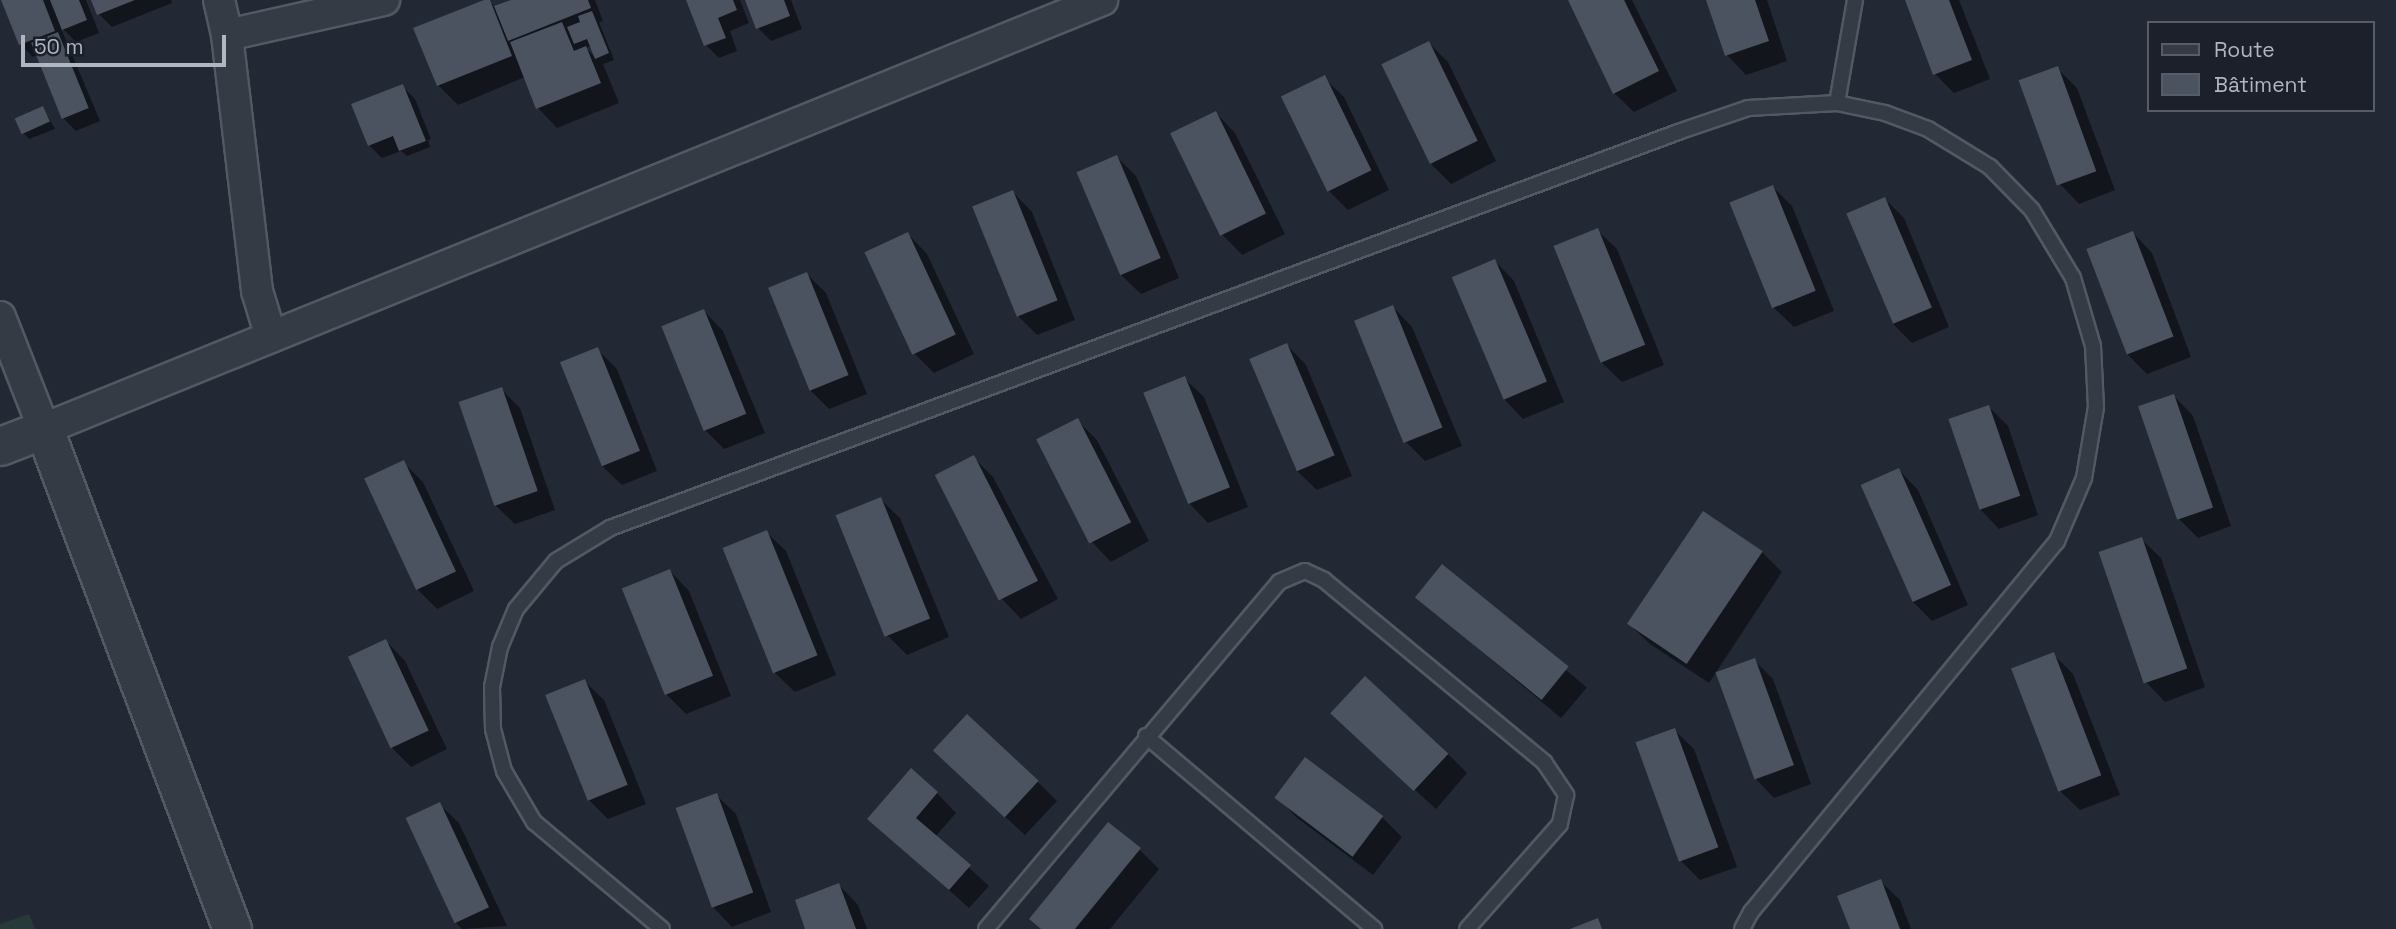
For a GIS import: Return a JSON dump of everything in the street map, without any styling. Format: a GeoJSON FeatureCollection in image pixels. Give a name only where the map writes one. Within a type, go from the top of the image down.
{"type":"FeatureCollection","features":[{"type":"Feature","properties":{"kind":"street"},"geometry":{"type":"LineString","coordinates":[[219,0],[227,35],[257,291],[271,337]]}},
{"type":"Feature","properties":{"kind":"street"},"geometry":{"type":"LineString","coordinates":[[227,35],[384,0]]}},
{"type":"Feature","properties":{"kind":"street"},"geometry":{"type":"LineString","coordinates":[[0,446],[1087,3]]}},
{"type":"Feature","properties":{"kind":"street"},"geometry":{"type":"LineString","coordinates":[[0,317],[232,929]]}},
{"type":"Feature","properties":{"kind":"lane"},"geometry":{"type":"LineString","coordinates":[[1837,103],[1854,0]]}},
{"type":"Feature","properties":{"kind":"lane"},"geometry":{"type":"LineString","coordinates":[[662,929],[534,822],[504,771],[493,715],[492,687],[500,647],[516,609],[556,561],[610,528],[1678,132],[1748,108],[1837,103],[1885,113],[1928,128],[1990,167],[2032,210],[2073,278],[2093,346],[2096,407],[2084,478],[2057,541],[1751,912],[1742,929]]}},
{"type":"Feature","properties":{"kind":"lane"},"geometry":{"type":"LineString","coordinates":[[986,929],[1146,736],[1279,582],[1305,571],[1324,580],[1545,762],[1566,795],[1560,824],[1467,929]]}},
{"type":"Feature","properties":{"kind":"lane"},"geometry":{"type":"LineString","coordinates":[[1146,736],[1374,929]]}},
{"type":"Feature","properties":{"kind":"shaded area"},"geometry":{"type":"Polygon","coordinates":[[[29,914],[35,929],[0,929],[0,924],[29,914]]]}},
{"type":"Feature","properties":{"kind":"building"},"geometry":{"type":"Polygon","coordinates":[[[1,0],[43,0],[55,31],[19,45],[1,0]]]}},
{"type":"Feature","properties":{"kind":"building"},"geometry":{"type":"Polygon","coordinates":[[[50,0],[79,0],[87,20],[62,30],[50,0]]]}},
{"type":"Feature","properties":{"kind":"building"},"geometry":{"type":"Polygon","coordinates":[[[91,0],[135,0],[97,15],[91,0]]]}},
{"type":"Feature","properties":{"kind":"building"},"geometry":{"type":"Polygon","coordinates":[[[490,0],[512,56],[437,86],[413,28],[490,0]]]}},
{"type":"Feature","properties":{"kind":"building"},"geometry":{"type":"Polygon","coordinates":[[[511,0],[588,0],[591,8],[508,41],[494,6],[511,0]]]}},
{"type":"Feature","properties":{"kind":"building"},"geometry":{"type":"Polygon","coordinates":[[[686,0],[733,0],[737,10],[718,18],[726,38],[704,46],[686,0]]]}},
{"type":"Feature","properties":{"kind":"building"},"geometry":{"type":"Polygon","coordinates":[[[745,0],[784,0],[790,16],[756,29],[745,0]]]}},
{"type":"Feature","properties":{"kind":"building"},"geometry":{"type":"Polygon","coordinates":[[[1568,0],[1624,0],[1659,71],[1613,94],[1568,0]]]}},
{"type":"Feature","properties":{"kind":"building"},"geometry":{"type":"Polygon","coordinates":[[[1706,0],[1755,0],[1769,41],[1725,56],[1706,0]]]}},
{"type":"Feature","properties":{"kind":"building"},"geometry":{"type":"Polygon","coordinates":[[[1905,0],[1949,0],[1972,60],[1933,75],[1905,0]]]}},
{"type":"Feature","properties":{"kind":"building"},"geometry":{"type":"Polygon","coordinates":[[[592,11],[609,53],[595,59],[587,39],[574,44],[567,27],[580,22],[578,16],[592,11]]]}},
{"type":"Feature","properties":{"kind":"building"},"geometry":{"type":"Polygon","coordinates":[[[562,22],[574,51],[586,46],[601,83],[536,109],[510,42],[562,22]]]}},
{"type":"Feature","properties":{"kind":"building"},"geometry":{"type":"Polygon","coordinates":[[[58,32],[89,108],[62,119],[31,43],[58,32]]]}},
{"type":"Feature","properties":{"kind":"building"},"geometry":{"type":"Polygon","coordinates":[[[1429,41],[1478,141],[1430,164],[1381,64],[1429,41]]]}},
{"type":"Feature","properties":{"kind":"building"},"geometry":{"type":"Polygon","coordinates":[[[2058,66],[2096,171],[2057,186],[2019,80],[2058,66]]]}},
{"type":"Feature","properties":{"kind":"building"},"geometry":{"type":"Polygon","coordinates":[[[1325,75],[1371,170],[1327,192],[1281,96],[1325,75]]]}},
{"type":"Feature","properties":{"kind":"building"},"geometry":{"type":"Polygon","coordinates":[[[403,84],[426,141],[399,151],[393,136],[368,146],[351,104],[403,84]]]}},
{"type":"Feature","properties":{"kind":"building"},"geometry":{"type":"Polygon","coordinates":[[[43,106],[50,122],[22,134],[15,119],[43,106]]]}},
{"type":"Feature","properties":{"kind":"building"},"geometry":{"type":"Polygon","coordinates":[[[1216,111],[1266,213],[1220,236],[1170,133],[1216,111]]]}},
{"type":"Feature","properties":{"kind":"building"},"geometry":{"type":"Polygon","coordinates":[[[1117,155],[1161,258],[1120,275],[1076,172],[1117,155]]]}},
{"type":"Feature","properties":{"kind":"building"},"geometry":{"type":"Polygon","coordinates":[[[1773,185],[1816,291],[1772,308],[1729,203],[1773,185]]]}},
{"type":"Feature","properties":{"kind":"building"},"geometry":{"type":"Polygon","coordinates":[[[1013,190],[1058,300],[1017,317],[972,206],[1013,190]]]}},
{"type":"Feature","properties":{"kind":"building"},"geometry":{"type":"Polygon","coordinates":[[[1885,197],[1932,307],[1893,324],[1846,213],[1885,197]]]}},
{"type":"Feature","properties":{"kind":"building"},"geometry":{"type":"Polygon","coordinates":[[[1598,228],[1645,345],[1601,363],[1553,246],[1598,228]]]}},
{"type":"Feature","properties":{"kind":"building"},"geometry":{"type":"Polygon","coordinates":[[[2133,231],[2173,336],[2127,354],[2086,249],[2133,231]]]}},
{"type":"Feature","properties":{"kind":"building"},"geometry":{"type":"Polygon","coordinates":[[[908,232],[956,334],[912,355],[864,252],[908,232]]]}},
{"type":"Feature","properties":{"kind":"building"},"geometry":{"type":"Polygon","coordinates":[[[1495,259],[1547,381],[1504,400],[1452,277],[1495,259]]]}},
{"type":"Feature","properties":{"kind":"building"},"geometry":{"type":"Polygon","coordinates":[[[807,272],[849,375],[810,391],[768,288],[807,272]]]}},
{"type":"Feature","properties":{"kind":"building"},"geometry":{"type":"Polygon","coordinates":[[[1393,305],[1442,427],[1404,443],[1354,321],[1393,305]]]}},
{"type":"Feature","properties":{"kind":"building"},"geometry":{"type":"Polygon","coordinates":[[[704,309],[746,414],[704,431],[661,326],[704,309]]]}},
{"type":"Feature","properties":{"kind":"building"},"geometry":{"type":"Polygon","coordinates":[[[1287,343],[1335,455],[1297,471],[1249,359],[1287,343]]]}},
{"type":"Feature","properties":{"kind":"building"},"geometry":{"type":"Polygon","coordinates":[[[598,347],[640,451],[602,466],[560,362],[598,347]]]}},
{"type":"Feature","properties":{"kind":"building"},"geometry":{"type":"Polygon","coordinates":[[[1185,376],[1230,487],[1188,504],[1143,393],[1185,376]]]}},
{"type":"Feature","properties":{"kind":"building"},"geometry":{"type":"Polygon","coordinates":[[[502,387],[538,491],[494,506],[459,402],[502,387]]]}},
{"type":"Feature","properties":{"kind":"building"},"geometry":{"type":"Polygon","coordinates":[[[2174,394],[2213,507],[2177,520],[2138,406],[2174,394]]]}},
{"type":"Feature","properties":{"kind":"building"},"geometry":{"type":"Polygon","coordinates":[[[1989,405],[2020,496],[1980,510],[1948,419],[1989,405]]]}},
{"type":"Feature","properties":{"kind":"building"},"geometry":{"type":"Polygon","coordinates":[[[1078,418],[1131,522],[1089,544],[1036,439],[1078,418]]]}},
{"type":"Feature","properties":{"kind":"building"},"geometry":{"type":"Polygon","coordinates":[[[974,455],[1038,581],[999,601],[935,475],[974,455]]]}},
{"type":"Feature","properties":{"kind":"building"},"geometry":{"type":"Polygon","coordinates":[[[404,460],[456,571],[416,590],[364,479],[404,460]]]}},
{"type":"Feature","properties":{"kind":"building"},"geometry":{"type":"Polygon","coordinates":[[[1899,468],[1951,585],[1913,602],[1861,485],[1899,468]]]}},
{"type":"Feature","properties":{"kind":"building"},"geometry":{"type":"Polygon","coordinates":[[[881,497],[930,618],[885,637],[836,515],[881,497]]]}},
{"type":"Feature","properties":{"kind":"building"},"geometry":{"type":"Polygon","coordinates":[[[1703,511],[1763,551],[1687,664],[1627,624],[1703,511]]]}},
{"type":"Feature","properties":{"kind":"building"},"geometry":{"type":"Polygon","coordinates":[[[767,530],[818,655],[773,673],[722,548],[767,530]]]}},
{"type":"Feature","properties":{"kind":"building"},"geometry":{"type":"Polygon","coordinates":[[[2142,537],[2187,668],[2144,683],[2099,552],[2142,537]]]}},
{"type":"Feature","properties":{"kind":"building"},"geometry":{"type":"Polygon","coordinates":[[[1442,564],[1569,667],[1542,700],[1415,597],[1442,564]]]}},
{"type":"Feature","properties":{"kind":"building"},"geometry":{"type":"Polygon","coordinates":[[[670,569],[713,676],[665,695],[622,588],[670,569]]]}},
{"type":"Feature","properties":{"kind":"building"},"geometry":{"type":"Polygon","coordinates":[[[386,639],[429,731],[391,748],[348,657],[386,639]]]}},
{"type":"Feature","properties":{"kind":"building"},"geometry":{"type":"Polygon","coordinates":[[[2054,652],[2101,775],[2058,792],[2011,668],[2054,652]]]}},
{"type":"Feature","properties":{"kind":"building"},"geometry":{"type":"Polygon","coordinates":[[[1755,658],[1794,765],[1755,779],[1716,672],[1755,658]]]}},
{"type":"Feature","properties":{"kind":"building"},"geometry":{"type":"Polygon","coordinates":[[[1365,676],[1448,754],[1414,791],[1330,713],[1365,676]]]}},
{"type":"Feature","properties":{"kind":"building"},"geometry":{"type":"Polygon","coordinates":[[[585,679],[628,785],[588,801],[545,695],[585,679]]]}},
{"type":"Feature","properties":{"kind":"building"},"geometry":{"type":"Polygon","coordinates":[[[967,714],[1039,781],[1005,817],[933,751],[967,714]]]}},
{"type":"Feature","properties":{"kind":"building"},"geometry":{"type":"Polygon","coordinates":[[[1675,728],[1718,847],[1679,862],[1636,742],[1675,728]]]}},
{"type":"Feature","properties":{"kind":"building"},"geometry":{"type":"Polygon","coordinates":[[[1305,757],[1383,816],[1353,857],[1274,798],[1305,757]]]}},
{"type":"Feature","properties":{"kind":"building"},"geometry":{"type":"Polygon","coordinates":[[[911,768],[938,792],[916,818],[971,865],[949,890],[867,819],[911,768]]]}},
{"type":"Feature","properties":{"kind":"building"},"geometry":{"type":"Polygon","coordinates":[[[717,793],[753,893],[712,908],[676,808],[717,793]]]}},
{"type":"Feature","properties":{"kind":"building"},"geometry":{"type":"Polygon","coordinates":[[[440,802],[489,907],[455,923],[406,818],[440,802]]]}},
{"type":"Feature","properties":{"kind":"building"},"geometry":{"type":"Polygon","coordinates":[[[1108,822],[1141,848],[1075,929],[1041,929],[1029,919],[1108,822]]]}},
{"type":"Feature","properties":{"kind":"building"},"geometry":{"type":"Polygon","coordinates":[[[1881,879],[1900,929],[1850,929],[1837,896],[1881,879]]]}},
{"type":"Feature","properties":{"kind":"building"},"geometry":{"type":"Polygon","coordinates":[[[839,883],[856,929],[805,929],[795,900],[839,883]]]}},
{"type":"Feature","properties":{"kind":"building"},"geometry":{"type":"Polygon","coordinates":[[[1598,918],[1602,929],[1570,929],[1598,918]]]}}]}
